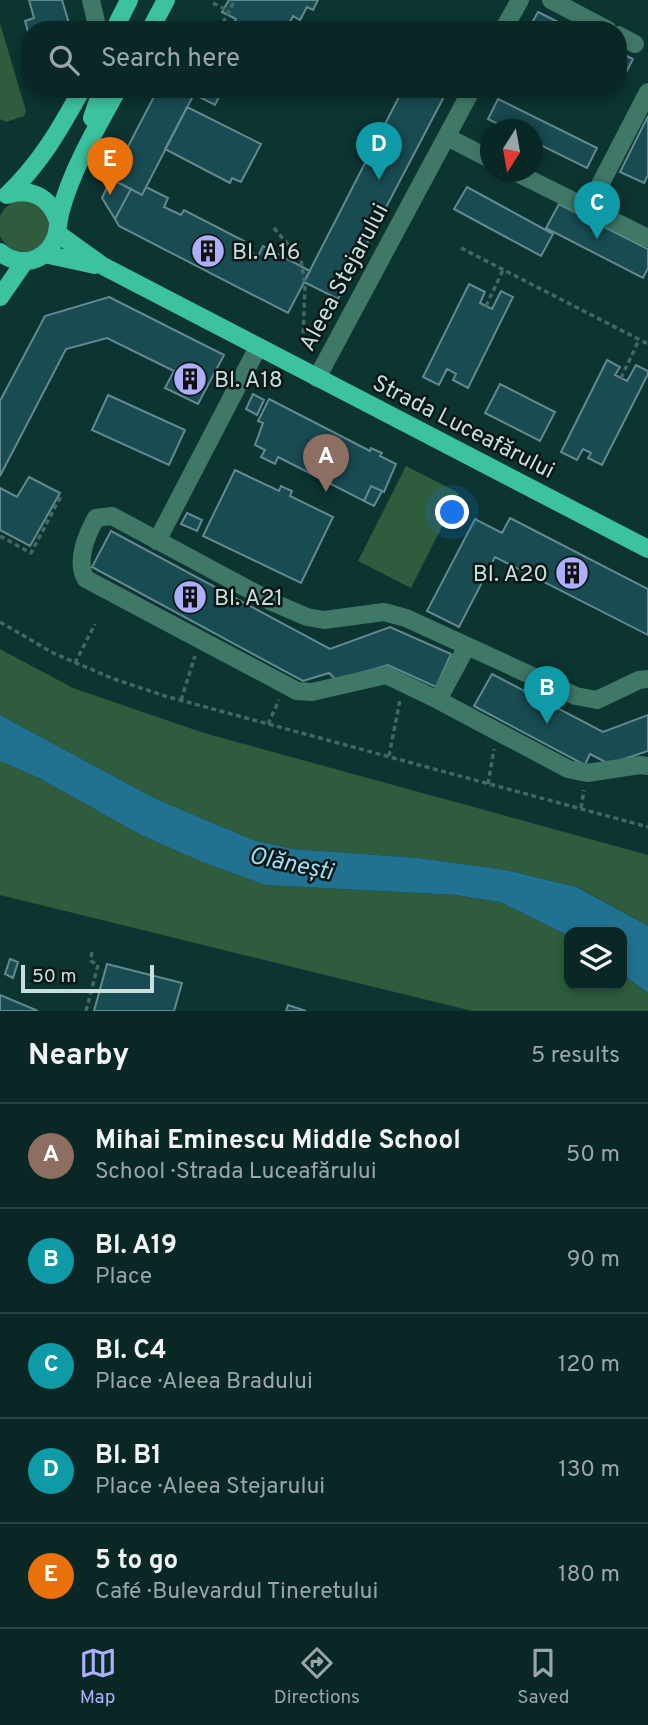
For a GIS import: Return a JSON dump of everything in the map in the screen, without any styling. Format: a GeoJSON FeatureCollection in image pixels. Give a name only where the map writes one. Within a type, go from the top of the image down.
{"type":"FeatureCollection","features":[{"type":"Feature","properties":{"kind":"main road"},"geometry":{"type":"LineString","coordinates":[[155,21],[166,0]]}},
{"type":"Feature","properties":{"kind":"main road"},"geometry":{"type":"LineString","coordinates":[[118,21],[126,1]]}},
{"type":"Feature","properties":{"kind":"main road"},"geometry":{"type":"LineString","coordinates":[[3,197],[24,179],[48,149],[77,98]]}},
{"type":"Feature","properties":{"kind":"main road"},"geometry":{"type":"LineString","coordinates":[[0,252],[13,260],[25,261],[44,254],[55,242],[99,98]]}},
{"type":"Feature","properties":{"kind":"main road"},"geometry":{"type":"LineString","coordinates":[[77,165],[113,98]]}},
{"type":"Feature","properties":{"kind":"main road","name":"Strada Luceafărului"},"geometry":{"type":"LineString","coordinates":[[3,197],[17,191],[39,195],[48,201],[58,227],[103,267],[648,549]]}},
{"type":"Feature","properties":{"kind":"main road","name":"Strada Luceafărului"},"geometry":{"type":"LineString","coordinates":[[44,254],[103,267]]}},
{"type":"Feature","properties":{"kind":"main road"},"geometry":{"type":"LineString","coordinates":[[0,297],[25,261]]}},
{"type":"Feature","properties":{"kind":"street"},"geometry":{"type":"LineString","coordinates":[[91,0],[96,21]]}},
{"type":"Feature","properties":{"kind":"street"},"geometry":{"type":"LineString","coordinates":[[508,21],[520,0]]}},
{"type":"Feature","properties":{"kind":"street"},"geometry":{"type":"LineString","coordinates":[[551,0],[591,21]]}},
{"type":"Feature","properties":{"kind":"street"},"geometry":{"type":"LineString","coordinates":[[627,40],[635,44]]}},
{"type":"Feature","properties":{"kind":"street"},"geometry":{"type":"LineString","coordinates":[[588,208],[648,92]]}},
{"type":"Feature","properties":{"kind":"street","name":"Aleea Stejarului"},"geometry":{"type":"LineString","coordinates":[[317,377],[467,98]]}},
{"type":"Feature","properties":{"kind":"street"},"geometry":{"type":"LineString","coordinates":[[447,137],[480,154]]}},
{"type":"Feature","properties":{"kind":"street"},"geometry":{"type":"LineString","coordinates":[[535,182],[648,238]]}},
{"type":"Feature","properties":{"kind":"street"},"geometry":{"type":"LineString","coordinates":[[157,541],[258,347]]}},
{"type":"Feature","properties":{"kind":"street"},"geometry":{"type":"LineString","coordinates":[[648,678],[597,700],[576,696],[412,620],[384,612],[324,620],[307,617],[272,602],[112,516],[96,518],[82,555],[82,573],[86,579],[297,691],[312,692],[386,675],[568,768],[587,773],[648,766]]}},
{"type":"Feature","properties":{"kind":"street"},"geometry":{"type":"LineString","coordinates":[[438,700],[467,646]]}},
{"type":"Feature","properties":{"kind":"path"},"geometry":{"type":"LineString","coordinates":[[224,21],[235,0]]}},
{"type":"Feature","properties":{"kind":"path"},"geometry":{"type":"LineString","coordinates":[[213,3],[229,11]]}},
{"type":"Feature","properties":{"kind":"path"},"geometry":{"type":"LineString","coordinates":[[274,228],[301,260],[306,286],[303,339]]}},
{"type":"Feature","properties":{"kind":"path"},"geometry":{"type":"LineString","coordinates":[[461,248],[648,345]]}},
{"type":"Feature","properties":{"kind":"path"},"geometry":{"type":"LineString","coordinates":[[486,306],[503,270]]}},
{"type":"Feature","properties":{"kind":"path"},"geometry":{"type":"LineString","coordinates":[[621,378],[639,340]]}},
{"type":"Feature","properties":{"kind":"path"},"geometry":{"type":"LineString","coordinates":[[0,536],[31,553],[62,495]]}},
{"type":"Feature","properties":{"kind":"path"},"geometry":{"type":"LineString","coordinates":[[0,622],[55,654],[114,679],[181,700],[648,827]]}},
{"type":"Feature","properties":{"kind":"path"},"geometry":{"type":"LineString","coordinates":[[75,663],[95,624]]}},
{"type":"Feature","properties":{"kind":"path"},"geometry":{"type":"LineString","coordinates":[[181,700],[201,639]]}},
{"type":"Feature","properties":{"kind":"path"},"geometry":{"type":"LineString","coordinates":[[389,756],[404,682]]}},
{"type":"Feature","properties":{"kind":"path"},"geometry":{"type":"LineString","coordinates":[[268,724],[276,705]]}},
{"type":"Feature","properties":{"kind":"path"},"geometry":{"type":"LineString","coordinates":[[488,784],[491,765]]}},
{"type":"Feature","properties":{"kind":"path"},"geometry":{"type":"LineString","coordinates":[[581,808],[584,789]]}},
{"type":"Feature","properties":{"kind":"path"},"geometry":{"type":"LineString","coordinates":[[86,1011],[98,965],[90,959],[92,950]]}},
{"type":"Feature","properties":{"kind":"green space"},"geometry":{"type":"Polygon","coordinates":[[[0,23],[26,111],[24,116],[6,122],[0,119],[0,23]]]}},
{"type":"Feature","properties":{"kind":"green space"},"geometry":{"type":"Polygon","coordinates":[[[14,202],[34,202],[43,207],[48,216],[48,236],[43,245],[34,250],[14,250],[5,245],[0,236],[0,216],[5,207],[14,202]]]}},
{"type":"Feature","properties":{"kind":"green space"},"geometry":{"type":"Polygon","coordinates":[[[406,466],[459,493],[411,588],[358,561],[406,466]]]}},
{"type":"Feature","properties":{"kind":"green space"},"geometry":{"type":"Polygon","coordinates":[[[0,649],[73,688],[204,733],[648,855],[648,926],[578,887],[506,870],[418,858],[293,849],[253,840],[154,798],[0,715],[0,649]]]}},
{"type":"Feature","properties":{"kind":"green space"},"geometry":{"type":"Polygon","coordinates":[[[0,761],[41,779],[139,834],[202,862],[265,885],[456,895],[500,902],[564,934],[564,990],[627,990],[627,978],[648,993],[648,1011],[472,1011],[0,895],[0,761]]]}},
{"type":"Feature","properties":{"kind":"water","name":"Olănești"},"geometry":{"type":"Polygon","coordinates":[[[0,715],[154,798],[253,840],[293,849],[418,858],[506,870],[577,887],[648,926],[648,993],[627,978],[627,927],[564,927],[564,934],[500,902],[456,895],[265,885],[202,862],[139,834],[41,779],[0,761],[0,715]]]}},
{"type":"Feature","properties":{"kind":"building"},"geometry":{"type":"Polygon","coordinates":[[[29,0],[62,0],[68,21],[25,21],[34,18],[29,0]]]}},
{"type":"Feature","properties":{"kind":"building"},"geometry":{"type":"Polygon","coordinates":[[[229,0],[318,0],[313,10],[307,7],[300,20],[293,16],[290,21],[235,21],[236,19],[222,12],[229,0]]]}},
{"type":"Feature","properties":{"kind":"building"},"geometry":{"type":"Polygon","coordinates":[[[538,12],[556,21],[533,21],[538,12]]]}},
{"type":"Feature","properties":{"kind":"building"},"geometry":{"type":"Polygon","coordinates":[[[627,56],[633,59],[627,71],[627,56]]]}},
{"type":"Feature","properties":{"kind":"building"},"geometry":{"type":"Polygon","coordinates":[[[153,98],[192,98],[142,195],[111,179],[153,98]]]}},
{"type":"Feature","properties":{"kind":"building"},"geometry":{"type":"Polygon","coordinates":[[[202,98],[218,98],[215,105],[202,98]]]}},
{"type":"Feature","properties":{"kind":"building"},"geometry":{"type":"Polygon","coordinates":[[[398,98],[443,98],[338,299],[304,282],[398,98]]]}},
{"type":"Feature","properties":{"kind":"building"},"geometry":{"type":"Polygon","coordinates":[[[498,99],[538,119],[488,119],[498,99]]]}},
{"type":"Feature","properties":{"kind":"building"},"geometry":{"type":"Polygon","coordinates":[[[187,107],[261,144],[241,182],[232,178],[230,183],[165,149],[187,107]]]}},
{"type":"Feature","properties":{"kind":"building"},"geometry":{"type":"Polygon","coordinates":[[[648,116],[648,175],[644,183],[620,172],[648,116]]]}},
{"type":"Feature","properties":{"kind":"building"},"geometry":{"type":"Polygon","coordinates":[[[543,121],[597,148],[587,168],[543,146],[543,121]]]}},
{"type":"Feature","properties":{"kind":"building"},"geometry":{"type":"Polygon","coordinates":[[[111,179],[131,189],[115,219],[102,198],[111,179]]]}},
{"type":"Feature","properties":{"kind":"building","name":"Bl. A16"},"geometry":{"type":"Polygon","coordinates":[[[146,187],[168,198],[164,207],[181,215],[184,210],[244,241],[241,247],[258,256],[263,246],[310,271],[288,313],[119,226],[115,219],[131,189],[142,195],[146,187]]]}},
{"type":"Feature","properties":{"kind":"building"},"geometry":{"type":"Polygon","coordinates":[[[467,187],[553,234],[541,256],[454,209],[467,187]]]}},
{"type":"Feature","properties":{"kind":"building"},"geometry":{"type":"Polygon","coordinates":[[[559,204],[648,249],[648,268],[643,278],[546,228],[559,204]]]}},
{"type":"Feature","properties":{"kind":"building"},"geometry":{"type":"Polygon","coordinates":[[[469,284],[485,292],[480,303],[492,309],[501,291],[513,297],[468,388],[453,380],[456,374],[447,369],[439,385],[423,377],[469,284]]]}},
{"type":"Feature","properties":{"kind":"building","name":"Bl. A18"},"geometry":{"type":"Polygon","coordinates":[[[109,297],[224,355],[198,404],[165,388],[174,371],[107,338],[66,349],[0,476],[0,401],[45,316],[109,297]]]}},
{"type":"Feature","properties":{"kind":"building"},"geometry":{"type":"Polygon","coordinates":[[[607,360],[620,367],[615,375],[627,381],[636,365],[648,371],[648,374],[602,465],[588,458],[591,453],[583,449],[577,460],[561,452],[607,360]]]}},
{"type":"Feature","properties":{"kind":"building"},"geometry":{"type":"Polygon","coordinates":[[[500,384],[555,412],[540,441],[485,413],[500,384]]]}},
{"type":"Feature","properties":{"kind":"building"},"geometry":{"type":"Polygon","coordinates":[[[253,394],[264,400],[257,415],[246,409],[253,394]]]}},
{"type":"Feature","properties":{"kind":"building"},"geometry":{"type":"Polygon","coordinates":[[[108,395],[185,430],[169,465],[92,430],[108,395]]]}},
{"type":"Feature","properties":{"kind":"building"},"geometry":{"type":"Polygon","coordinates":[[[269,399],[370,451],[371,448],[382,453],[380,456],[396,464],[384,492],[371,486],[364,501],[278,457],[275,464],[261,457],[265,450],[255,445],[263,423],[258,421],[269,399]]]}},
{"type":"Feature","properties":{"kind":"building"},"geometry":{"type":"Polygon","coordinates":[[[235,470],[279,491],[281,486],[292,491],[290,496],[333,517],[301,583],[203,536],[235,470]]]}},
{"type":"Feature","properties":{"kind":"building"},"geometry":{"type":"Polygon","coordinates":[[[29,477],[60,493],[30,546],[0,530],[0,488],[17,497],[29,477]]]}},
{"type":"Feature","properties":{"kind":"building"},"geometry":{"type":"Polygon","coordinates":[[[371,486],[382,491],[374,506],[364,501],[371,486]]]}},
{"type":"Feature","properties":{"kind":"building"},"geometry":{"type":"Polygon","coordinates":[[[187,513],[202,520],[197,531],[181,524],[187,513]]]}},
{"type":"Feature","properties":{"kind":"building","name":"Bl. A20"},"geometry":{"type":"Polygon","coordinates":[[[510,518],[648,589],[648,635],[495,557],[459,627],[427,611],[475,519],[502,533],[510,518]]]}},
{"type":"Feature","properties":{"kind":"building","name":"Bl. A21"},"geometry":{"type":"Polygon","coordinates":[[[111,531],[330,649],[390,627],[451,654],[436,687],[388,665],[336,680],[329,673],[303,681],[92,567],[111,531]]]}},
{"type":"Feature","properties":{"kind":"building"},"geometry":{"type":"Polygon","coordinates":[[[492,674],[603,732],[648,715],[648,751],[609,764],[590,754],[585,765],[474,706],[492,674]]]}},
{"type":"Feature","properties":{"kind":"building"},"geometry":{"type":"Polygon","coordinates":[[[10,959],[18,962],[13,978],[5,974],[10,959]]]}},
{"type":"Feature","properties":{"kind":"building"},"geometry":{"type":"Polygon","coordinates":[[[107,964],[182,983],[174,1011],[94,1011],[107,964]]]}},
{"type":"Feature","properties":{"kind":"building"},"geometry":{"type":"Polygon","coordinates":[[[0,995],[38,1011],[0,1011],[0,995]]]}},
{"type":"Feature","properties":{"kind":"building"},"geometry":{"type":"Polygon","coordinates":[[[288,1005],[306,1011],[286,1011],[288,1005]]]}},
{"type":"Feature","properties":{"kind":"place","name":"Bl. B1"},"geometry":{"type":"Point","coordinates":[379,180]}},
{"type":"Feature","properties":{"kind":"place","name":"5 to go"},"geometry":{"type":"Point","coordinates":[110,195]}},
{"type":"Feature","properties":{"kind":"place","name":"Bl. C4"},"geometry":{"type":"Point","coordinates":[597,239]}},
{"type":"Feature","properties":{"kind":"place","name":"Bl. A16"},"geometry":{"type":"Point","coordinates":[208,251]}},
{"type":"Feature","properties":{"kind":"place","name":"Bl. A18"},"geometry":{"type":"Point","coordinates":[190,379]}},
{"type":"Feature","properties":{"kind":"place","name":"Mihai Eminescu Middle School"},"geometry":{"type":"Point","coordinates":[326,492]}},
{"type":"Feature","properties":{"kind":"place","name":"Bl. A20"},"geometry":{"type":"Point","coordinates":[572,573]}},
{"type":"Feature","properties":{"kind":"place","name":"Bl. A21"},"geometry":{"type":"Point","coordinates":[190,597]}},
{"type":"Feature","properties":{"kind":"place","name":"Bl. A19"},"geometry":{"type":"Point","coordinates":[547,724]}}]}
